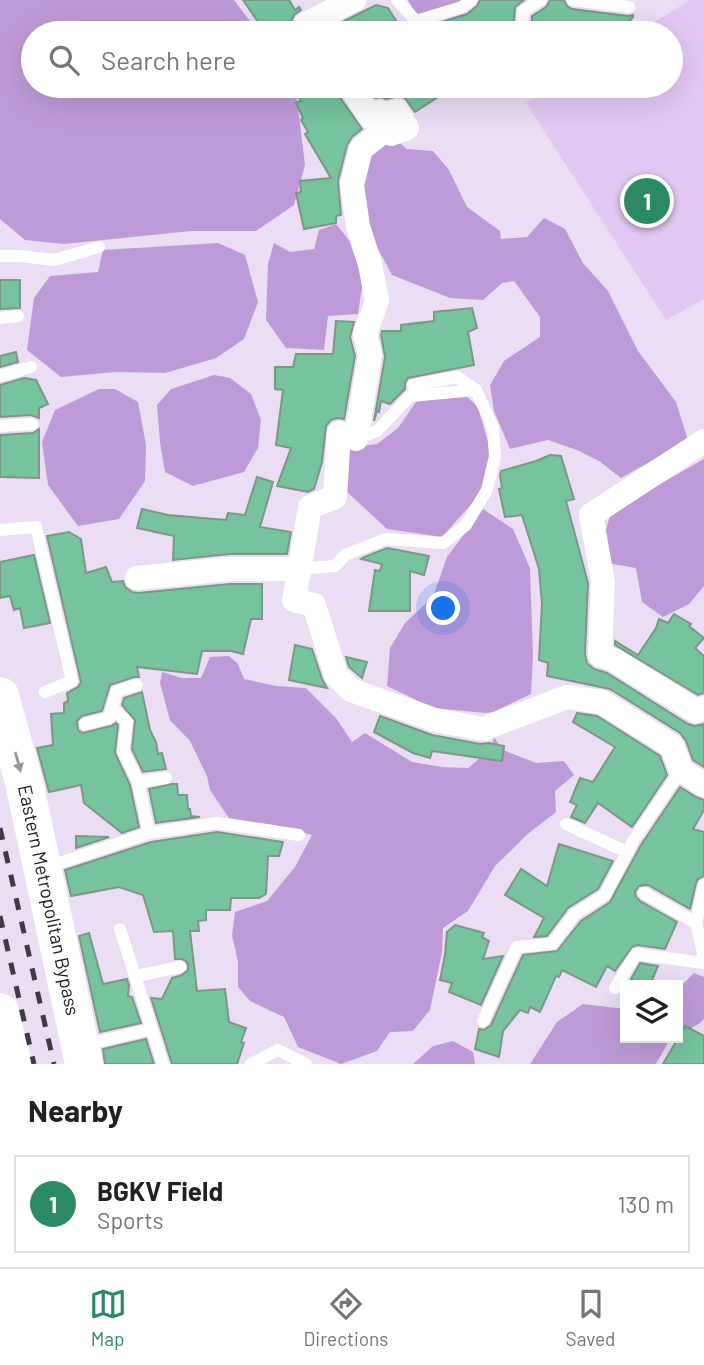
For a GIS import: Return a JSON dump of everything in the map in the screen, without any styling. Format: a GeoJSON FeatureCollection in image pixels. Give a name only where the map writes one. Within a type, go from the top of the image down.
{"type":"FeatureCollection","features":[{"type":"Feature","properties":{"kind":"main road","name":"Eastern Metropolitan Bypass"},"geometry":{"type":"LineString","coordinates":[[0,696],[24,782],[82,1055]]}},
{"type":"Feature","properties":{"kind":"main road"},"geometry":{"type":"LineString","coordinates":[[0,1012],[13,1064]]}},
{"type":"Feature","properties":{"kind":"street"},"geometry":{"type":"LineString","coordinates":[[312,21],[354,0]]}},
{"type":"Feature","properties":{"kind":"street"},"geometry":{"type":"LineString","coordinates":[[358,98],[370,117],[380,112],[383,115],[397,111],[407,128],[391,134],[385,130],[361,149],[352,178],[358,226],[370,264],[377,301],[365,334],[370,355],[356,439],[339,433],[335,497],[310,507],[294,600],[314,605],[336,675],[351,690],[435,720],[483,729],[567,697],[603,702],[672,746],[681,770],[704,785]]}},
{"type":"Feature","properties":{"kind":"street"},"geometry":{"type":"LineString","coordinates":[[704,441],[592,515],[603,582],[600,655],[614,660],[696,710],[704,708]]}},
{"type":"Feature","properties":{"kind":"street"},"geometry":{"type":"LineString","coordinates":[[137,578],[229,569],[298,569]]}},
{"type":"Feature","properties":{"kind":"lane"},"geometry":{"type":"LineString","coordinates":[[397,0],[416,21],[462,8],[471,0]]}},
{"type":"Feature","properties":{"kind":"lane"},"geometry":{"type":"LineString","coordinates":[[523,21],[523,11],[541,0]]}},
{"type":"Feature","properties":{"kind":"lane"},"geometry":{"type":"LineString","coordinates":[[573,0],[629,7]]}},
{"type":"Feature","properties":{"kind":"lane"},"geometry":{"type":"LineString","coordinates":[[0,256],[54,260],[99,247]]}},
{"type":"Feature","properties":{"kind":"lane"},"geometry":{"type":"LineString","coordinates":[[0,318],[18,316]]}},
{"type":"Feature","properties":{"kind":"lane"},"geometry":{"type":"LineString","coordinates":[[0,376],[31,367]]}},
{"type":"Feature","properties":{"kind":"lane"},"geometry":{"type":"LineString","coordinates":[[298,569],[335,566],[345,555],[386,539],[443,543],[466,525],[487,491],[495,456],[493,428],[476,390],[457,377],[413,385]]}},
{"type":"Feature","properties":{"kind":"lane"},"geometry":{"type":"LineString","coordinates":[[356,439],[377,431],[410,396],[476,390]]}},
{"type":"Feature","properties":{"kind":"lane"},"geometry":{"type":"LineString","coordinates":[[0,426],[32,424]]}},
{"type":"Feature","properties":{"kind":"lane"},"geometry":{"type":"LineString","coordinates":[[0,530],[36,527],[72,681],[45,692]]}},
{"type":"Feature","properties":{"kind":"lane"},"geometry":{"type":"LineString","coordinates":[[85,724],[109,718],[117,691],[137,685]]}},
{"type":"Feature","properties":{"kind":"lane"},"geometry":{"type":"LineString","coordinates":[[113,708],[127,722],[123,750],[138,782],[149,834]]}},
{"type":"Feature","properties":{"kind":"lane"},"geometry":{"type":"LineString","coordinates":[[483,1021],[517,947],[552,944],[575,914],[605,895],[633,841],[681,770]]}},
{"type":"Feature","properties":{"kind":"lane"},"geometry":{"type":"LineString","coordinates":[[138,782],[166,778]]}},
{"type":"Feature","properties":{"kind":"lane"},"geometry":{"type":"LineString","coordinates":[[42,869],[149,834],[217,823],[299,835]]}},
{"type":"Feature","properties":{"kind":"lane"},"geometry":{"type":"LineString","coordinates":[[566,824],[627,852]]}},
{"type":"Feature","properties":{"kind":"lane"},"geometry":{"type":"LineString","coordinates":[[615,988],[636,954],[704,960],[696,923],[704,885]]}},
{"type":"Feature","properties":{"kind":"lane"},"geometry":{"type":"LineString","coordinates":[[644,892],[696,923]]}},
{"type":"Feature","properties":{"kind":"lane"},"geometry":{"type":"LineString","coordinates":[[120,929],[163,1064]]}},
{"type":"Feature","properties":{"kind":"lane"},"geometry":{"type":"LineString","coordinates":[[136,976],[180,967]]}},
{"type":"Feature","properties":{"kind":"lane"},"geometry":{"type":"LineString","coordinates":[[82,1055],[152,1029]]}},
{"type":"Feature","properties":{"kind":"lane"},"geometry":{"type":"LineString","coordinates":[[251,1064],[278,1050],[306,1064]]}},
{"type":"Feature","properties":{"kind":"shaded area"},"geometry":{"type":"Polygon","coordinates":[[[0,0],[234,0],[250,21],[21,21],[21,98],[296,98],[305,165],[294,205],[256,231],[191,231],[64,244],[25,240],[0,219],[0,0]]]}},
{"type":"Feature","properties":{"kind":"shaded area"},"geometry":{"type":"Polygon","coordinates":[[[408,0],[462,0],[443,13],[418,17],[408,0]]]}},
{"type":"Feature","properties":{"kind":"shaded area"},"geometry":{"type":"Polygon","coordinates":[[[690,0],[704,0],[704,299],[666,320],[526,103],[534,98],[683,98],[683,21],[656,21],[690,0]]]}},
{"type":"Feature","properties":{"kind":"shaded area"},"geometry":{"type":"Polygon","coordinates":[[[388,133],[407,149],[433,151],[449,170],[467,207],[500,231],[501,239],[527,237],[544,218],[565,229],[583,263],[608,291],[638,351],[676,402],[688,440],[621,478],[599,461],[548,440],[510,449],[494,411],[490,385],[504,361],[540,337],[540,317],[514,281],[502,283],[483,300],[450,298],[392,275],[363,221],[362,154],[388,133]]]}},
{"type":"Feature","properties":{"kind":"shaded area"},"geometry":{"type":"Polygon","coordinates":[[[336,224],[349,240],[363,280],[358,314],[328,316],[324,350],[286,348],[266,320],[268,264],[274,243],[290,252],[314,249],[319,230],[336,224]]]}},
{"type":"Feature","properties":{"kind":"shaded area"},"geometry":{"type":"Polygon","coordinates":[[[218,243],[245,255],[258,302],[244,339],[216,358],[165,373],[116,372],[61,377],[27,350],[34,298],[50,276],[98,272],[103,250],[218,243]]]}},
{"type":"Feature","properties":{"kind":"shaded area"},"geometry":{"type":"Polygon","coordinates":[[[214,375],[230,378],[251,394],[261,420],[258,448],[244,472],[193,486],[165,472],[157,405],[171,389],[214,375]]]}},
{"type":"Feature","properties":{"kind":"shaded area"},"geometry":{"type":"Polygon","coordinates":[[[99,389],[115,389],[138,402],[146,445],[145,481],[119,519],[78,526],[48,485],[42,442],[55,410],[99,389]]]}},
{"type":"Feature","properties":{"kind":"shaded area"},"geometry":{"type":"Polygon","coordinates":[[[464,394],[478,407],[492,456],[484,490],[442,537],[387,529],[345,490],[345,448],[377,444],[398,428],[416,402],[464,394]]]}},
{"type":"Feature","properties":{"kind":"shaded area"},"geometry":{"type":"Polygon","coordinates":[[[704,459],[704,586],[689,604],[663,617],[642,602],[636,568],[607,563],[602,544],[611,512],[704,459]]]}},
{"type":"Feature","properties":{"kind":"shaded area"},"geometry":{"type":"Polygon","coordinates":[[[483,509],[513,529],[530,568],[533,655],[531,694],[486,713],[433,708],[387,686],[390,648],[405,623],[433,597],[447,557],[483,509]]]}},
{"type":"Feature","properties":{"kind":"shaded area"},"geometry":{"type":"Polygon","coordinates":[[[229,656],[238,664],[244,679],[276,686],[306,688],[336,718],[352,742],[365,733],[412,762],[468,768],[491,749],[494,737],[503,750],[536,763],[564,761],[574,775],[555,791],[556,812],[529,833],[495,866],[468,911],[443,928],[442,952],[430,1010],[413,1031],[390,1032],[377,1051],[341,1064],[298,1047],[284,1017],[250,1001],[238,987],[238,962],[232,935],[235,912],[267,901],[295,867],[312,835],[274,825],[229,818],[210,790],[207,776],[190,741],[170,720],[160,683],[162,672],[182,678],[201,678],[210,657],[229,656]]]}},
{"type":"Feature","properties":{"kind":"shaded area"},"geometry":{"type":"Polygon","coordinates":[[[694,973],[704,977],[704,1019],[683,1033],[683,984],[694,973]]]}},
{"type":"Feature","properties":{"kind":"shaded area"},"geometry":{"type":"Polygon","coordinates":[[[583,1004],[620,1008],[620,1043],[668,1043],[656,1064],[530,1064],[557,1022],[583,1004]]]}},
{"type":"Feature","properties":{"kind":"shaded area"},"geometry":{"type":"Polygon","coordinates":[[[453,1041],[473,1052],[475,1064],[413,1064],[433,1046],[453,1041]]]}},
{"type":"Feature","properties":{"kind":"building"},"geometry":{"type":"Polygon","coordinates":[[[243,0],[289,0],[295,10],[299,7],[301,10],[291,21],[258,21],[243,0]]]}},
{"type":"Feature","properties":{"kind":"building"},"geometry":{"type":"Polygon","coordinates":[[[480,0],[524,0],[515,7],[514,21],[445,21],[467,14],[480,0]]]}},
{"type":"Feature","properties":{"kind":"building"},"geometry":{"type":"Polygon","coordinates":[[[550,0],[564,0],[572,9],[633,17],[630,21],[532,21],[532,16],[546,7],[550,0]]]}},
{"type":"Feature","properties":{"kind":"building"},"geometry":{"type":"Polygon","coordinates":[[[376,5],[388,8],[396,21],[344,21],[376,5]]]}},
{"type":"Feature","properties":{"kind":"building"},"geometry":{"type":"Polygon","coordinates":[[[299,98],[340,98],[362,129],[347,145],[338,181],[341,215],[336,216],[336,223],[304,229],[296,193],[301,192],[300,181],[331,178],[305,134],[308,132],[296,103],[301,101],[299,98]]]}},
{"type":"Feature","properties":{"kind":"building"},"geometry":{"type":"Polygon","coordinates":[[[405,98],[437,98],[415,112],[405,98]]]}},
{"type":"Feature","properties":{"kind":"building"},"geometry":{"type":"Polygon","coordinates":[[[0,280],[20,280],[20,308],[0,309],[0,280]]]}},
{"type":"Feature","properties":{"kind":"building"},"geometry":{"type":"Polygon","coordinates":[[[472,308],[477,328],[468,332],[474,365],[408,378],[405,389],[390,404],[381,401],[374,421],[385,357],[382,331],[401,331],[401,325],[434,321],[434,312],[472,308]]]}},
{"type":"Feature","properties":{"kind":"building"},"geometry":{"type":"Polygon","coordinates":[[[336,321],[354,322],[350,337],[355,356],[344,419],[331,420],[326,426],[322,462],[314,489],[308,492],[277,486],[291,448],[276,445],[283,390],[275,389],[275,367],[293,367],[296,354],[333,354],[336,321]]]}},
{"type":"Feature","properties":{"kind":"building"},"geometry":{"type":"Polygon","coordinates":[[[16,352],[18,362],[0,367],[0,356],[16,352]]]}},
{"type":"Feature","properties":{"kind":"building"},"geometry":{"type":"Polygon","coordinates":[[[24,378],[36,380],[48,404],[39,408],[39,418],[31,415],[0,417],[0,385],[24,378]]]}},
{"type":"Feature","properties":{"kind":"building"},"geometry":{"type":"Polygon","coordinates":[[[39,429],[39,478],[0,477],[0,435],[33,433],[39,429]]]}},
{"type":"Feature","properties":{"kind":"building"},"geometry":{"type":"Polygon","coordinates":[[[550,455],[561,456],[574,499],[566,501],[588,583],[585,654],[587,663],[688,724],[704,724],[704,767],[693,760],[680,733],[610,689],[547,676],[548,663],[539,660],[542,604],[539,569],[522,515],[505,517],[499,489],[502,488],[501,471],[550,455]]]}},
{"type":"Feature","properties":{"kind":"building"},"geometry":{"type":"Polygon","coordinates":[[[257,477],[273,482],[260,527],[291,532],[287,554],[229,554],[173,560],[174,536],[137,528],[142,509],[168,515],[226,520],[228,513],[245,515],[257,477]]]}},
{"type":"Feature","properties":{"kind":"building"},"geometry":{"type":"Polygon","coordinates":[[[69,532],[81,539],[86,573],[106,567],[112,582],[123,581],[125,587],[132,592],[262,584],[262,619],[251,619],[243,654],[231,651],[202,651],[197,674],[137,667],[139,677],[110,685],[102,711],[82,716],[77,721],[78,730],[83,733],[116,723],[118,725],[115,753],[130,785],[139,827],[122,833],[84,803],[81,785],[49,792],[37,748],[53,745],[51,714],[64,713],[64,703],[68,701],[67,693],[81,682],[47,536],[69,532]]]}},
{"type":"Feature","properties":{"kind":"building"},"geometry":{"type":"Polygon","coordinates":[[[387,548],[429,556],[424,575],[410,571],[410,611],[369,611],[375,570],[380,571],[382,564],[361,559],[387,548]]]}},
{"type":"Feature","properties":{"kind":"building"},"geometry":{"type":"Polygon","coordinates":[[[34,555],[50,623],[24,628],[20,608],[14,610],[10,596],[0,598],[0,562],[34,555]]]}},
{"type":"Feature","properties":{"kind":"building"},"geometry":{"type":"Polygon","coordinates":[[[674,614],[691,624],[689,626],[704,638],[695,648],[704,656],[704,693],[698,695],[615,645],[615,641],[638,655],[659,619],[668,623],[674,614]]]}},
{"type":"Feature","properties":{"kind":"building"},"geometry":{"type":"Polygon","coordinates":[[[295,645],[312,649],[327,688],[289,680],[295,645]]]}},
{"type":"Feature","properties":{"kind":"building"},"geometry":{"type":"Polygon","coordinates":[[[346,657],[367,662],[362,678],[349,667],[346,657]]]}},
{"type":"Feature","properties":{"kind":"building"},"geometry":{"type":"Polygon","coordinates":[[[142,692],[150,730],[158,754],[162,753],[166,769],[143,772],[132,749],[135,720],[122,705],[124,698],[142,692]]]}},
{"type":"Feature","properties":{"kind":"building"},"geometry":{"type":"Polygon","coordinates":[[[577,713],[597,716],[660,756],[667,775],[632,827],[598,803],[585,823],[571,817],[577,805],[570,802],[580,778],[593,782],[615,747],[573,722],[577,713]]]}},
{"type":"Feature","properties":{"kind":"building"},"geometry":{"type":"Polygon","coordinates":[[[380,716],[432,735],[504,746],[502,761],[432,751],[430,758],[413,753],[374,732],[380,716]]]}},
{"type":"Feature","properties":{"kind":"building"},"geometry":{"type":"Polygon","coordinates":[[[177,784],[178,795],[187,795],[191,816],[200,817],[156,823],[149,789],[177,784]]]}},
{"type":"Feature","properties":{"kind":"building"},"geometry":{"type":"Polygon","coordinates":[[[680,787],[704,800],[704,810],[693,829],[704,832],[704,876],[696,883],[690,909],[648,885],[639,886],[635,892],[640,901],[677,922],[665,949],[637,945],[632,947],[615,971],[607,966],[596,987],[562,970],[559,977],[556,976],[540,1012],[530,1007],[528,1013],[520,1010],[503,1031],[499,1057],[475,1049],[479,1029],[484,1030],[491,1025],[523,955],[557,951],[581,921],[610,902],[641,845],[680,787]]]}},
{"type":"Feature","properties":{"kind":"building"},"geometry":{"type":"Polygon","coordinates":[[[217,832],[283,842],[279,856],[268,856],[266,894],[259,898],[231,898],[230,910],[206,910],[206,920],[198,921],[199,931],[190,931],[197,991],[225,989],[229,1022],[246,1028],[237,1064],[172,1064],[151,998],[162,999],[172,978],[188,970],[186,961],[175,959],[173,931],[154,932],[143,895],[119,887],[71,896],[65,870],[151,842],[217,832]]]}},
{"type":"Feature","properties":{"kind":"building"},"geometry":{"type":"Polygon","coordinates":[[[76,836],[109,837],[76,848],[76,836]]]}},
{"type":"Feature","properties":{"kind":"building"},"geometry":{"type":"Polygon","coordinates":[[[559,844],[613,861],[598,889],[568,908],[547,936],[534,937],[544,918],[505,895],[521,869],[547,886],[559,844]]]}},
{"type":"Feature","properties":{"kind":"building"},"geometry":{"type":"Polygon","coordinates":[[[455,925],[484,933],[482,937],[489,941],[483,959],[503,956],[481,1005],[449,992],[452,983],[440,980],[447,932],[455,925]]]}},
{"type":"Feature","properties":{"kind":"building"},"geometry":{"type":"Polygon","coordinates":[[[89,933],[103,984],[127,979],[128,996],[132,997],[141,1023],[100,1032],[79,936],[89,933]]]}},
{"type":"Feature","properties":{"kind":"building"},"geometry":{"type":"Polygon","coordinates":[[[640,963],[658,966],[652,980],[631,979],[640,963]]]}},
{"type":"Feature","properties":{"kind":"building"},"geometry":{"type":"Polygon","coordinates":[[[685,1026],[704,1036],[704,1064],[663,1064],[675,1043],[683,1043],[685,1026]]]}},
{"type":"Feature","properties":{"kind":"building"},"geometry":{"type":"Polygon","coordinates":[[[146,1039],[154,1064],[105,1064],[103,1049],[146,1039]]]}},
{"type":"Feature","properties":{"kind":"railway"},"geometry":{"type":"LineString","coordinates":[[0,828],[54,1064]]}},
{"type":"Feature","properties":{"kind":"railway"},"geometry":{"type":"LineString","coordinates":[[0,916],[34,1064]]}},
{"type":"Feature","properties":{"kind":"place","name":"BGKV Field"},"geometry":{"type":"Point","coordinates":[647,201]}}]}
